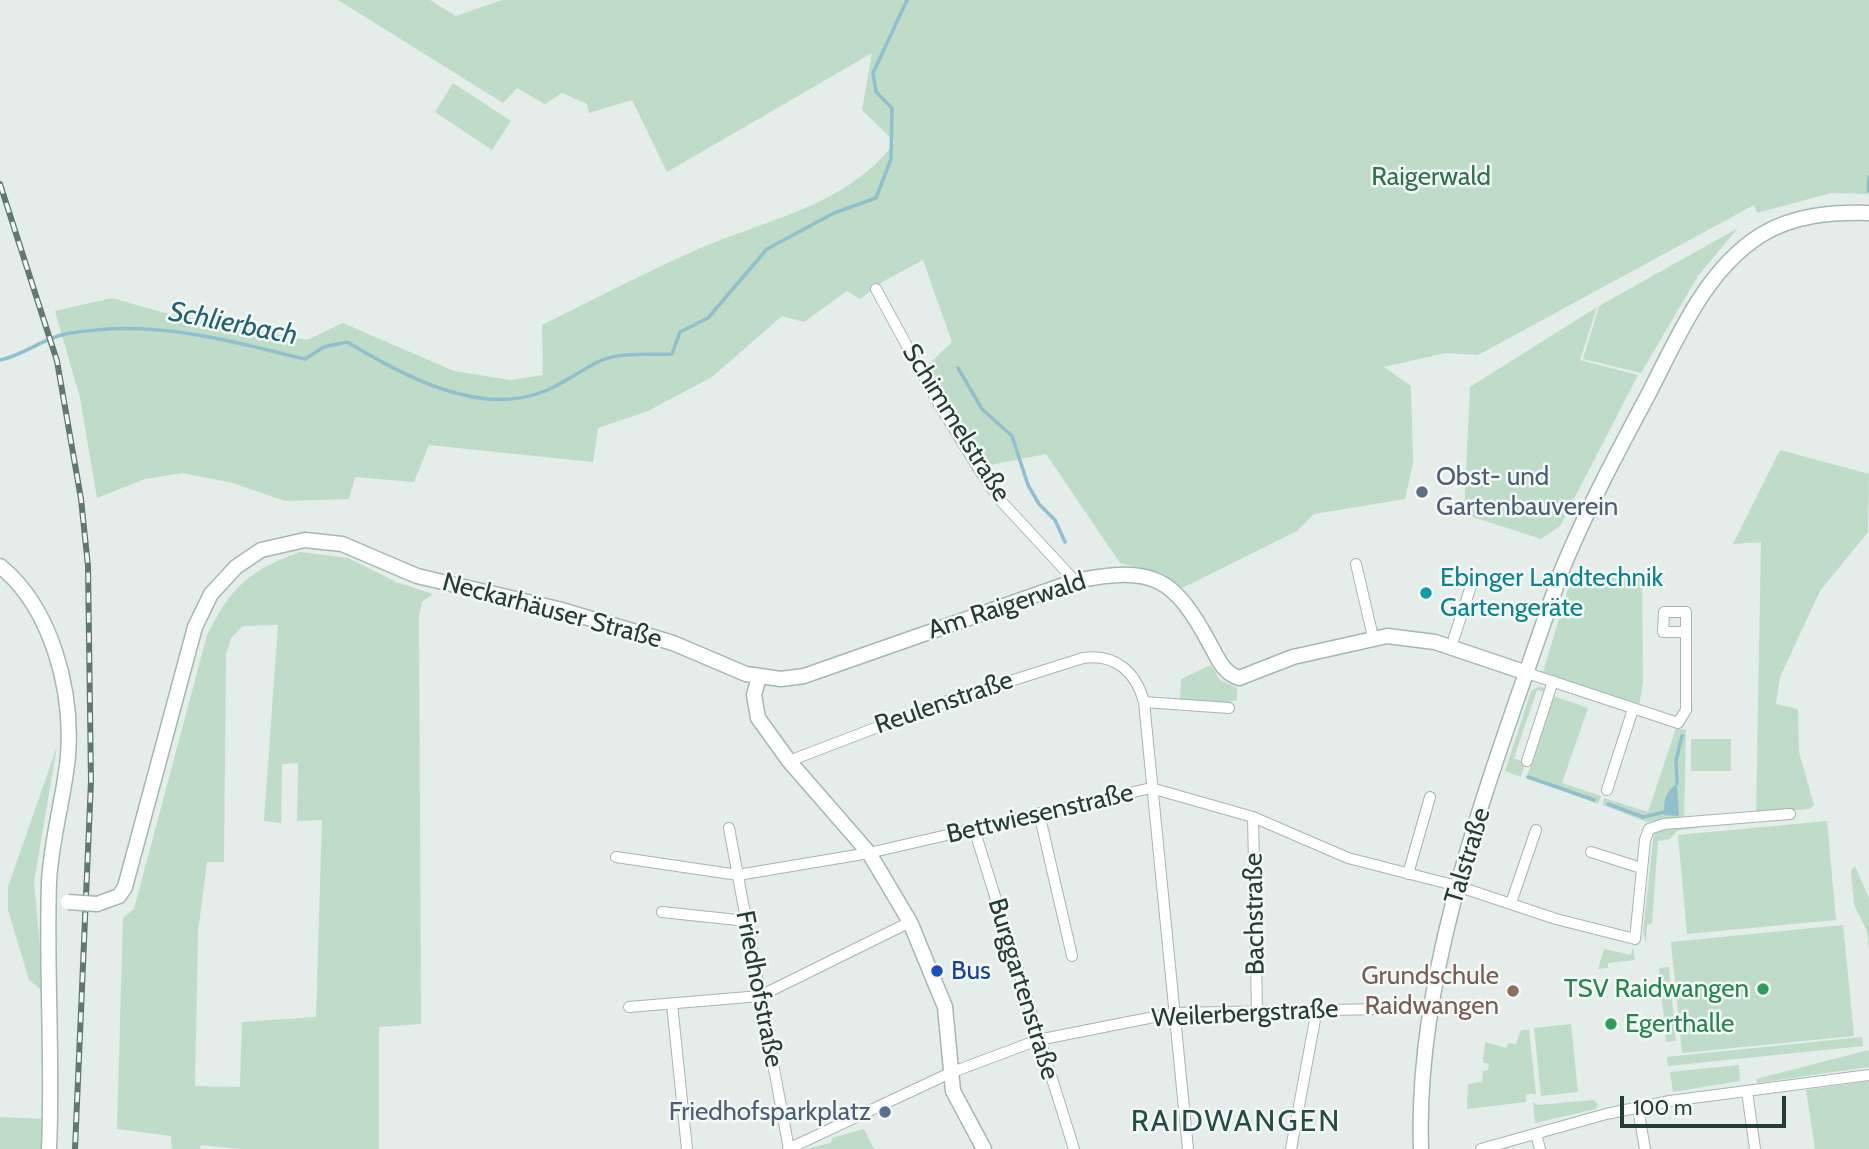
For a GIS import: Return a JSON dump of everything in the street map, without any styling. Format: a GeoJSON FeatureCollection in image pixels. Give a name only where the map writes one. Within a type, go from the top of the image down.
{"type":"FeatureCollection","features":[{"type":"Feature","properties":{"kind":"street","name":"Talstraße"},"geometry":{"type":"LineString","coordinates":[[1421,1149],[1424,1076],[1433,1008],[1457,886],[1561,572],[1578,529],[1685,325],[1709,287],[1736,255],[1770,231],[1805,217],[1869,213]]}},
{"type":"Feature","properties":{"kind":"street","name":"Schimmelstraße"},"geometry":{"type":"LineString","coordinates":[[876,289],[937,401],[982,474],[1001,501],[1075,581]]}},
{"type":"Feature","properties":{"kind":"street","name":"Neckarhäuser Straße"},"geometry":{"type":"LineString","coordinates":[[50,899],[97,904],[119,896],[125,887],[195,627],[211,594],[236,567],[261,550],[305,540],[342,544],[417,576],[640,633],[759,677]]}},
{"type":"Feature","properties":{"kind":"street"},"geometry":{"type":"LineString","coordinates":[[1356,564],[1373,637]]}},
{"type":"Feature","properties":{"kind":"street"},"geometry":{"type":"LineString","coordinates":[[0,566],[10,574],[45,627],[60,667],[68,708],[68,755],[53,849],[50,899],[49,1149]]}},
{"type":"Feature","properties":{"kind":"street","name":"Am Raigerwald"},"geometry":{"type":"LineString","coordinates":[[759,677],[781,679],[804,676],[1075,581],[1121,575],[1165,584],[1179,594],[1191,608],[1228,674],[1239,678],[1293,657],[1373,637],[1416,637],[1527,673]]}},
{"type":"Feature","properties":{"kind":"street"},"geometry":{"type":"LineString","coordinates":[[1451,647],[1472,583]]}},
{"type":"Feature","properties":{"kind":"street"},"geometry":{"type":"LineString","coordinates":[[1527,673],[1674,723],[1683,720],[1686,710],[1685,632]]}},
{"type":"Feature","properties":{"kind":"street","name":"Reulenstraße"},"geometry":{"type":"LineString","coordinates":[[789,761],[962,696],[1083,658],[1103,657],[1128,670],[1135,678],[1144,702]]}},
{"type":"Feature","properties":{"kind":"street"},"geometry":{"type":"LineString","coordinates":[[759,677],[754,695],[758,718],[789,761],[869,853],[910,922],[945,1007],[949,1025],[950,1073],[961,1108],[984,1149]]}},
{"type":"Feature","properties":{"kind":"street"},"geometry":{"type":"LineString","coordinates":[[1527,761],[1553,681]]}},
{"type":"Feature","properties":{"kind":"street"},"geometry":{"type":"LineString","coordinates":[[1188,1149],[1144,702],[1229,708]]}},
{"type":"Feature","properties":{"kind":"street"},"geometry":{"type":"LineString","coordinates":[[1607,790],[1633,709]]}},
{"type":"Feature","properties":{"kind":"street","name":"Bettwiesenstraße"},"geometry":{"type":"LineString","coordinates":[[616,857],[738,875],[869,853],[1151,788],[1253,817],[1348,858],[1457,886],[1635,939],[1642,868]]}},
{"type":"Feature","properties":{"kind":"street"},"geometry":{"type":"LineString","coordinates":[[1408,874],[1430,797]]}},
{"type":"Feature","properties":{"kind":"street"},"geometry":{"type":"LineString","coordinates":[[1039,813],[1072,956]]}},
{"type":"Feature","properties":{"kind":"street"},"geometry":{"type":"LineString","coordinates":[[1591,852],[1642,868],[1646,835],[1655,825],[1790,814]]}},
{"type":"Feature","properties":{"kind":"street","name":"Bachstraße"},"geometry":{"type":"LineString","coordinates":[[1253,817],[1257,1010]]}},
{"type":"Feature","properties":{"kind":"street","name":"Friedhofstraße"},"geometry":{"type":"LineString","coordinates":[[729,828],[789,1149]]}},
{"type":"Feature","properties":{"kind":"street","name":"Burggartenstraße"},"geometry":{"type":"LineString","coordinates":[[974,829],[1074,1149]]}},
{"type":"Feature","properties":{"kind":"street"},"geometry":{"type":"LineString","coordinates":[[1511,903],[1536,831]]}},
{"type":"Feature","properties":{"kind":"street"},"geometry":{"type":"LineString","coordinates":[[662,912],[747,921]]}},
{"type":"Feature","properties":{"kind":"street"},"geometry":{"type":"LineString","coordinates":[[629,1007],[760,996],[910,922]]}},
{"type":"Feature","properties":{"kind":"street"},"geometry":{"type":"LineString","coordinates":[[673,1004],[687,1149]]}},
{"type":"Feature","properties":{"kind":"street","name":"Weilerbergstraße"},"geometry":{"type":"LineString","coordinates":[[789,1149],[950,1073],[1038,1040],[1174,1013],[1433,1008]]}},
{"type":"Feature","properties":{"kind":"street"},"geometry":{"type":"LineString","coordinates":[[1291,1149],[1317,1009]]}},
{"type":"Feature","properties":{"kind":"street"},"geometry":{"type":"LineString","coordinates":[[1481,1149],[1638,1108],[1869,1075]]}},
{"type":"Feature","properties":{"kind":"street"},"geometry":{"type":"LineString","coordinates":[[1746,1091],[1755,1149]]}},
{"type":"Feature","properties":{"kind":"street"},"geometry":{"type":"LineString","coordinates":[[1638,1108],[1644,1149]]}},
{"type":"Feature","properties":{"kind":"street"},"geometry":{"type":"LineString","coordinates":[[1536,1134],[1540,1149]]}},
{"type":"Feature","properties":{"kind":"green space","name":"Raigerwald"},"geometry":{"type":"Polygon","coordinates":[[[338,0],[430,0],[456,16],[502,0],[1869,0],[1869,194],[1831,193],[1757,213],[1754,205],[1478,355],[1446,353],[1384,367],[1411,386],[1413,463],[1405,499],[1314,514],[1297,531],[1182,588],[1161,573],[1120,563],[1046,454],[985,466],[925,368],[952,342],[923,260],[884,281],[860,299],[847,291],[804,322],[782,316],[712,377],[648,411],[598,428],[593,462],[429,445],[414,482],[355,477],[349,499],[285,501],[233,483],[182,473],[145,479],[97,498],[80,398],[55,311],[112,298],[161,312],[307,340],[343,323],[454,371],[510,380],[543,375],[542,325],[696,250],[830,196],[876,163],[895,142],[862,110],[872,53],[667,172],[632,100],[589,113],[587,104],[562,93],[545,104],[517,88],[503,103],[338,0]]]}},
{"type":"Feature","properties":{"kind":"green space"},"geometry":{"type":"Polygon","coordinates":[[[453,83],[511,121],[492,150],[435,112],[453,83]]]}},
{"type":"Feature","properties":{"kind":"green space"},"geometry":{"type":"Polygon","coordinates":[[[1738,228],[1698,276],[1641,373],[1583,359],[1599,306],[1738,228]]]}},
{"type":"Feature","properties":{"kind":"green space"},"geometry":{"type":"Polygon","coordinates":[[[1597,307],[1580,360],[1638,375],[1560,526],[1541,539],[1464,514],[1470,387],[1597,307]]]}},
{"type":"Feature","properties":{"kind":"green space"},"geometry":{"type":"Polygon","coordinates":[[[1780,450],[1869,474],[1868,532],[1820,591],[1780,677],[1776,704],[1798,709],[1799,752],[1814,805],[1809,809],[1756,813],[1761,542],[1733,544],[1780,450]]]}},
{"type":"Feature","properties":{"kind":"green space"},"geometry":{"type":"Polygon","coordinates":[[[300,552],[348,558],[396,582],[433,594],[422,602],[419,616],[421,1024],[379,1027],[379,1149],[242,1149],[201,1145],[200,1149],[172,1149],[171,1136],[117,1129],[123,918],[134,909],[207,635],[225,604],[243,582],[282,559],[300,552]],[[278,625],[243,626],[231,638],[226,654],[224,862],[207,862],[198,932],[195,1086],[240,1087],[242,1022],[316,1017],[322,820],[297,821],[298,763],[282,764],[281,823],[264,821],[278,625]]]}},
{"type":"Feature","properties":{"kind":"green space"},"geometry":{"type":"Polygon","coordinates":[[[1589,575],[1642,575],[1643,683],[1639,706],[1543,672],[1571,579],[1589,575]]]}},
{"type":"Feature","properties":{"kind":"green space"},"geometry":{"type":"Polygon","coordinates":[[[1211,665],[1220,680],[1237,688],[1237,700],[1226,703],[1180,700],[1181,679],[1211,665]]]}},
{"type":"Feature","properties":{"kind":"green space"},"geometry":{"type":"Polygon","coordinates":[[[1538,687],[1546,688],[1545,692],[1537,690],[1514,758],[1525,763],[1521,777],[1505,771],[1531,691],[1538,687]]]}},
{"type":"Feature","properties":{"kind":"green space"},"geometry":{"type":"Polygon","coordinates":[[[1553,696],[1588,708],[1562,783],[1601,796],[1598,804],[1527,777],[1553,696]]]}},
{"type":"Feature","properties":{"kind":"green space"},"geometry":{"type":"Polygon","coordinates":[[[1676,728],[1686,730],[1684,819],[1647,822],[1603,805],[1604,798],[1648,812],[1676,728]]]}},
{"type":"Feature","properties":{"kind":"green space"},"geometry":{"type":"Polygon","coordinates":[[[1691,739],[1731,739],[1731,771],[1691,771],[1691,739]]]}},
{"type":"Feature","properties":{"kind":"green space"},"geometry":{"type":"Polygon","coordinates":[[[57,746],[34,882],[44,992],[29,980],[8,910],[8,887],[57,746]]]}},
{"type":"Feature","properties":{"kind":"green space","name":"TSV Raidwangen"},"geometry":{"type":"Polygon","coordinates":[[[1827,821],[1836,920],[1687,934],[1678,835],[1827,821]]]}},
{"type":"Feature","properties":{"kind":"green space"},"geometry":{"type":"Polygon","coordinates":[[[1733,822],[1677,831],[1670,839],[1658,841],[1652,923],[1647,925],[1646,943],[1643,933],[1654,831],[1664,827],[1733,822]]]}},
{"type":"Feature","properties":{"kind":"green space"},"geometry":{"type":"Polygon","coordinates":[[[1855,866],[1869,898],[1869,949],[1867,931],[1854,905],[1851,871],[1855,866]]]}},
{"type":"Feature","properties":{"kind":"green space","name":"TSV Raidwangen"},"geometry":{"type":"Polygon","coordinates":[[[1843,925],[1854,1036],[1682,1053],[1671,942],[1843,925]]]}},
{"type":"Feature","properties":{"kind":"green space"},"geometry":{"type":"Polygon","coordinates":[[[1633,947],[1635,960],[1608,963],[1608,968],[1598,969],[1604,949],[1631,955],[1633,947]]]}},
{"type":"Feature","properties":{"kind":"green space"},"geometry":{"type":"Polygon","coordinates":[[[1669,967],[1676,1041],[1666,1042],[1659,968],[1669,967]]]}},
{"type":"Feature","properties":{"kind":"green space"},"geometry":{"type":"Polygon","coordinates":[[[1571,1024],[1578,1092],[1541,1096],[1534,1028],[1571,1024]]]}},
{"type":"Feature","properties":{"kind":"green space"},"geometry":{"type":"Polygon","coordinates":[[[1521,1030],[1529,1030],[1536,1094],[1526,1094],[1526,1102],[1467,1109],[1468,1084],[1482,1082],[1483,1071],[1488,1070],[1489,1064],[1483,1062],[1485,1042],[1506,1048],[1508,1043],[1516,1044],[1521,1030]]]}},
{"type":"Feature","properties":{"kind":"green space"},"geometry":{"type":"Polygon","coordinates":[[[1862,1037],[1863,1046],[1668,1066],[1667,1057],[1862,1037]]]}},
{"type":"Feature","properties":{"kind":"green space"},"geometry":{"type":"Polygon","coordinates":[[[1869,1050],[1869,1067],[1757,1083],[1756,1079],[1869,1050]]]}},
{"type":"Feature","properties":{"kind":"green space"},"geometry":{"type":"Polygon","coordinates":[[[1739,1065],[1740,1081],[1673,1092],[1670,1072],[1739,1065]]]}},
{"type":"Feature","properties":{"kind":"green space"},"geometry":{"type":"Polygon","coordinates":[[[1869,1081],[1869,1149],[1815,1149],[1806,1090],[1869,1081]]]}},
{"type":"Feature","properties":{"kind":"green space"},"geometry":{"type":"Polygon","coordinates":[[[1593,1100],[1598,1104],[1596,1109],[1535,1123],[1533,1102],[1537,1105],[1593,1100]]]}},
{"type":"Feature","properties":{"kind":"green space"},"geometry":{"type":"Polygon","coordinates":[[[0,1117],[44,1119],[42,1149],[0,1149],[0,1117]]]}},
{"type":"Feature","properties":{"kind":"green space"},"geometry":{"type":"Polygon","coordinates":[[[864,1129],[874,1149],[806,1149],[831,1143],[832,1138],[864,1129]]]}},
{"type":"Feature","properties":{"kind":"water"},"geometry":{"type":"Polygon","coordinates":[[[1677,783],[1679,816],[1664,815],[1666,798],[1677,783]]]}},
{"type":"Feature","properties":{"kind":"waterway","name":"Schlierbach"},"geometry":{"type":"LineString","coordinates":[[0,360],[57,336],[127,328],[215,338],[305,359],[324,347],[347,342],[392,367],[442,389],[494,399],[520,398],[545,391],[610,357],[672,354],[680,332],[708,318],[767,249],[834,213],[876,198],[891,159],[892,108],[876,92],[873,73],[907,0]]}},
{"type":"Feature","properties":{"kind":"waterway"},"geometry":{"type":"LineString","coordinates":[[1868,191],[1869,177]]}},
{"type":"Feature","properties":{"kind":"waterway"},"geometry":{"type":"LineString","coordinates":[[958,368],[982,409],[1012,436],[1028,485],[1039,504],[1055,520],[1065,542]]}},
{"type":"Feature","properties":{"kind":"waterway"},"geometry":{"type":"LineString","coordinates":[[1677,783],[1676,760],[1682,736]]}},
{"type":"Feature","properties":{"kind":"waterway"},"geometry":{"type":"LineString","coordinates":[[1528,777],[1594,800]]}},
{"type":"Feature","properties":{"kind":"waterway"},"geometry":{"type":"LineString","coordinates":[[1608,804],[1643,817],[1665,812]]}},
{"type":"Feature","properties":{"kind":"railway"},"geometry":{"type":"LineString","coordinates":[[0,184],[57,361],[81,499],[88,566],[91,781],[75,1149]]}},
{"type":"Feature","properties":{"kind":"place","name":"Obst- und Gartenbauverein"},"geometry":{"type":"Point","coordinates":[1422,492]}},
{"type":"Feature","properties":{"kind":"place","name":"Ebinger Landtechnik Gartengeräte"},"geometry":{"type":"Point","coordinates":[1426,593]}},
{"type":"Feature","properties":{"kind":"place","name":"Bus"},"geometry":{"type":"Point","coordinates":[937,971]}},
{"type":"Feature","properties":{"kind":"place","name":"TSV Raidwangen"},"geometry":{"type":"Point","coordinates":[1763,989]}},
{"type":"Feature","properties":{"kind":"place","name":"Grundschule Raidwangen"},"geometry":{"type":"Point","coordinates":[1513,991]}},
{"type":"Feature","properties":{"kind":"place","name":"Egerthalle"},"geometry":{"type":"Point","coordinates":[1611,1024]}},
{"type":"Feature","properties":{"kind":"place","name":"Friedhofsparkplatz"},"geometry":{"type":"Point","coordinates":[885,1112]}},
{"type":"Feature","properties":{"kind":"district","name":"RAIDWANGEN"},"geometry":{"type":"Point","coordinates":[1236,1122]}}]}
